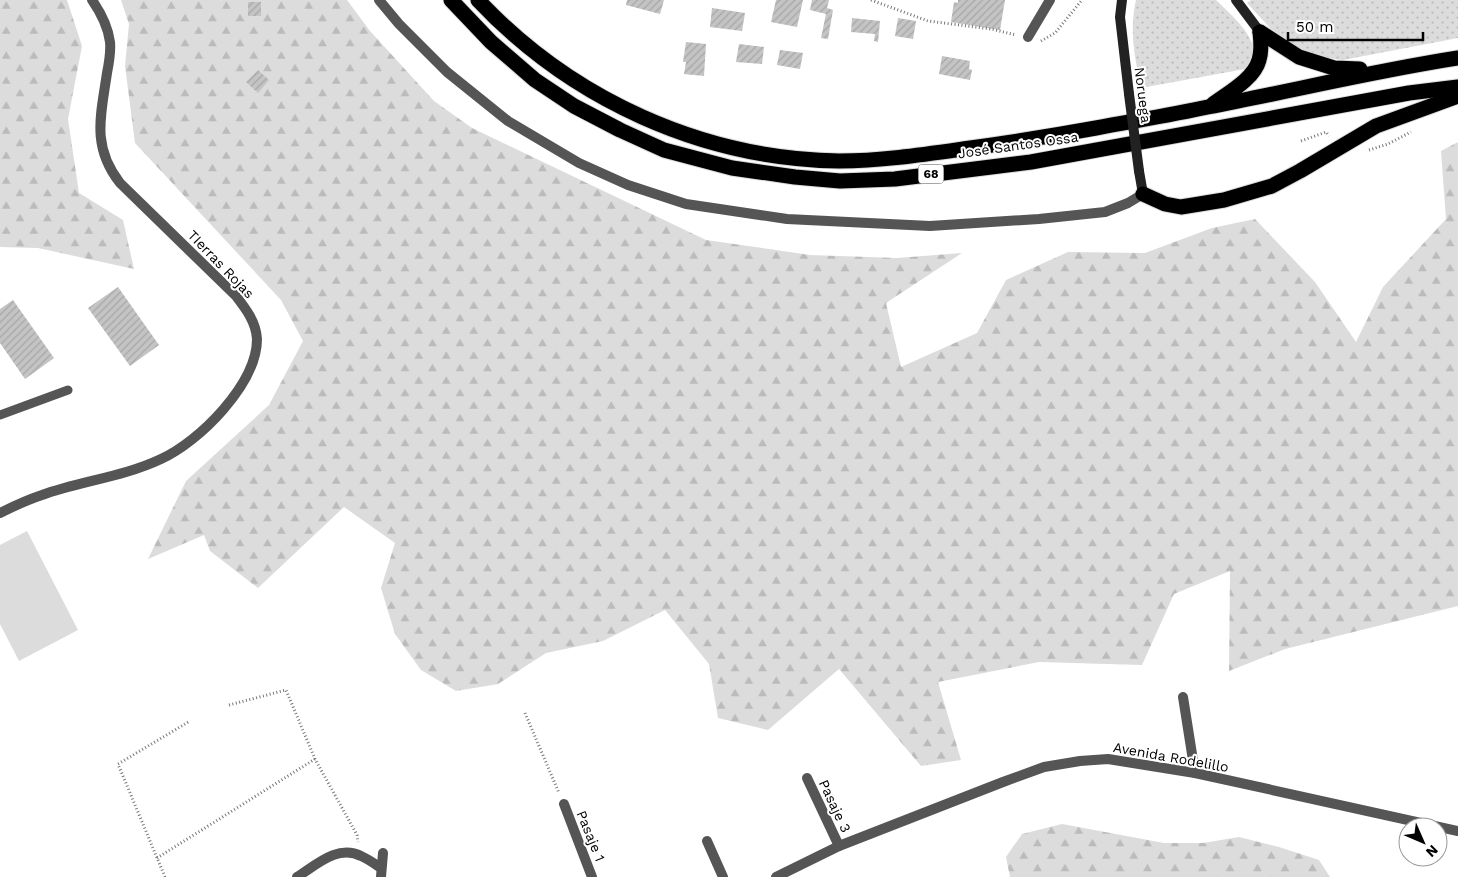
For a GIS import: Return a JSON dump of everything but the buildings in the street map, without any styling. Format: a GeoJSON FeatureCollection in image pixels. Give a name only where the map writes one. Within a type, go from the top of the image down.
{"type":"FeatureCollection","features":[{"type":"Feature","properties":{"kind":"highway","name":"José Santos Ossa"},"geometry":{"type":"LineString","coordinates":[[451,0],[490,42],[535,80],[574,106],[620,130],[664,150],[723,166],[795,178],[840,181],[895,179],[1031,162],[1409,93],[1458,87]]}},
{"type":"Feature","properties":{"kind":"highway","name":"José Santos Ossa"},"geometry":{"type":"LineString","coordinates":[[478,0],[518,39],[545,60],[601,97],[664,126],[698,138],[766,154],[837,160],[907,157],[1046,137],[1209,107],[1385,70],[1458,58]]}},
{"type":"Feature","properties":{"kind":"highway"},"geometry":{"type":"LineString","coordinates":[[1209,107],[1256,69],[1261,48],[1260,32]]}},
{"type":"Feature","properties":{"kind":"highway"},"geometry":{"type":"LineString","coordinates":[[1260,32],[1299,57],[1334,68],[1385,70]]}},
{"type":"Feature","properties":{"kind":"highway"},"geometry":{"type":"LineString","coordinates":[[1143,194],[1166,204],[1181,207],[1224,200],[1272,186],[1376,126],[1458,96]]}},
{"type":"Feature","properties":{"kind":"main road","name":"Noruega"},"geometry":{"type":"LineString","coordinates":[[1122,0],[1120,17],[1143,194]]}},
{"type":"Feature","properties":{"kind":"main road"},"geometry":{"type":"LineString","coordinates":[[1238,1],[1260,32]]}},
{"type":"Feature","properties":{"kind":"street","name":"TIerras Rojas"},"geometry":{"type":"LineString","coordinates":[[0,513],[42,494],[136,470],[162,459],[183,447],[224,408],[248,375],[255,356],[255,326],[248,311],[236,296],[120,183],[107,164],[100,140],[99,128],[110,56],[110,42],[104,20],[92,0]]}},
{"type":"Feature","properties":{"kind":"street"},"geometry":{"type":"LineString","coordinates":[[380,0],[398,24],[448,72],[508,121],[579,163],[628,185],[686,204],[787,218],[930,226],[1039,219],[1105,212],[1143,194]]}},
{"type":"Feature","properties":{"kind":"street"},"geometry":{"type":"LineString","coordinates":[[1028,37],[1050,0]]}},
{"type":"Feature","properties":{"kind":"street"},"geometry":{"type":"LineString","coordinates":[[1183,697],[1195,773]]}},
{"type":"Feature","properties":{"kind":"street","name":"Avenida Rodelillo"},"geometry":{"type":"LineString","coordinates":[[776,877],[839,846],[1044,767],[1108,759],[1195,773],[1458,831]]}},
{"type":"Feature","properties":{"kind":"street","name":"Pasaje 3"},"geometry":{"type":"LineString","coordinates":[[807,778],[839,846]]}},
{"type":"Feature","properties":{"kind":"street","name":"Pasaje 1"},"geometry":{"type":"LineString","coordinates":[[564,804],[592,877]]}},
{"type":"Feature","properties":{"kind":"street"},"geometry":{"type":"LineString","coordinates":[[707,841],[723,877]]}},
{"type":"Feature","properties":{"kind":"street"},"geometry":{"type":"LineString","coordinates":[[297,877],[342,851],[360,855],[381,873]]}},
{"type":"Feature","properties":{"kind":"street"},"geometry":{"type":"LineString","coordinates":[[381,873],[383,853]]}},
{"type":"Feature","properties":{"kind":"lane"},"geometry":{"type":"LineString","coordinates":[[0,415],[68,390]]}},
{"type":"Feature","properties":{"kind":"path"},"geometry":{"type":"LineString","coordinates":[[872,0],[928,21],[991,29],[1042,42],[1055,33],[1082,0]]}},
{"type":"Feature","properties":{"kind":"path"},"geometry":{"type":"LineString","coordinates":[[1301,141],[1326,132],[1330,137],[1325,143]]}},
{"type":"Feature","properties":{"kind":"path"},"geometry":{"type":"LineString","coordinates":[[229,706],[286,690],[315,759],[357,835],[360,855]]}},
{"type":"Feature","properties":{"kind":"path"},"geometry":{"type":"LineString","coordinates":[[525,713],[564,804]]}},
{"type":"Feature","properties":{"kind":"path"},"geometry":{"type":"LineString","coordinates":[[165,877],[118,764],[190,721]]}},
{"type":"Feature","properties":{"kind":"path"},"geometry":{"type":"LineString","coordinates":[[157,858],[315,759]]}},
{"type":"Feature","properties":{"kind":"green space"},"geometry":{"type":"Polygon","coordinates":[[[0,0],[67,0],[82,46],[68,119],[79,193],[123,220],[134,269],[38,248],[0,247],[0,0]]]}},
{"type":"Feature","properties":{"kind":"green space"},"geometry":{"type":"Polygon","coordinates":[[[121,0],[347,0],[370,31],[434,101],[472,128],[706,240],[810,255],[897,258],[962,253],[886,303],[901,367],[977,333],[1006,280],[1068,252],[1145,253],[1212,228],[1255,219],[1315,282],[1356,342],[1383,287],[1446,219],[1441,151],[1458,142],[1458,606],[1285,649],[1229,671],[1230,571],[1174,594],[1142,665],[1039,662],[938,682],[961,760],[921,766],[839,669],[768,730],[718,718],[709,664],[665,610],[603,641],[546,653],[498,684],[456,691],[421,670],[395,634],[381,588],[395,543],[344,507],[258,588],[210,551],[204,535],[148,559],[186,481],[269,405],[303,341],[281,300],[135,143],[125,66],[129,24],[121,0]]]}},
{"type":"Feature","properties":{"kind":"green space"},"geometry":{"type":"Polygon","coordinates":[[[1136,0],[1216,0],[1236,19],[1247,33],[1256,59],[1245,69],[1141,88],[1133,33],[1136,0]]]}},
{"type":"Feature","properties":{"kind":"green space"},"geometry":{"type":"Polygon","coordinates":[[[1251,0],[1458,0],[1458,38],[1343,60],[1299,54],[1271,29],[1247,3],[1251,0]]]}},
{"type":"Feature","properties":{"kind":"green space"},"geometry":{"type":"Polygon","coordinates":[[[27,531],[78,630],[19,661],[0,624],[0,545],[27,531]]]}},
{"type":"Feature","properties":{"kind":"green space"},"geometry":{"type":"Polygon","coordinates":[[[1062,824],[1164,843],[1203,843],[1239,837],[1319,860],[1330,877],[1010,877],[1006,857],[1022,834],[1062,824]]]}}]}
